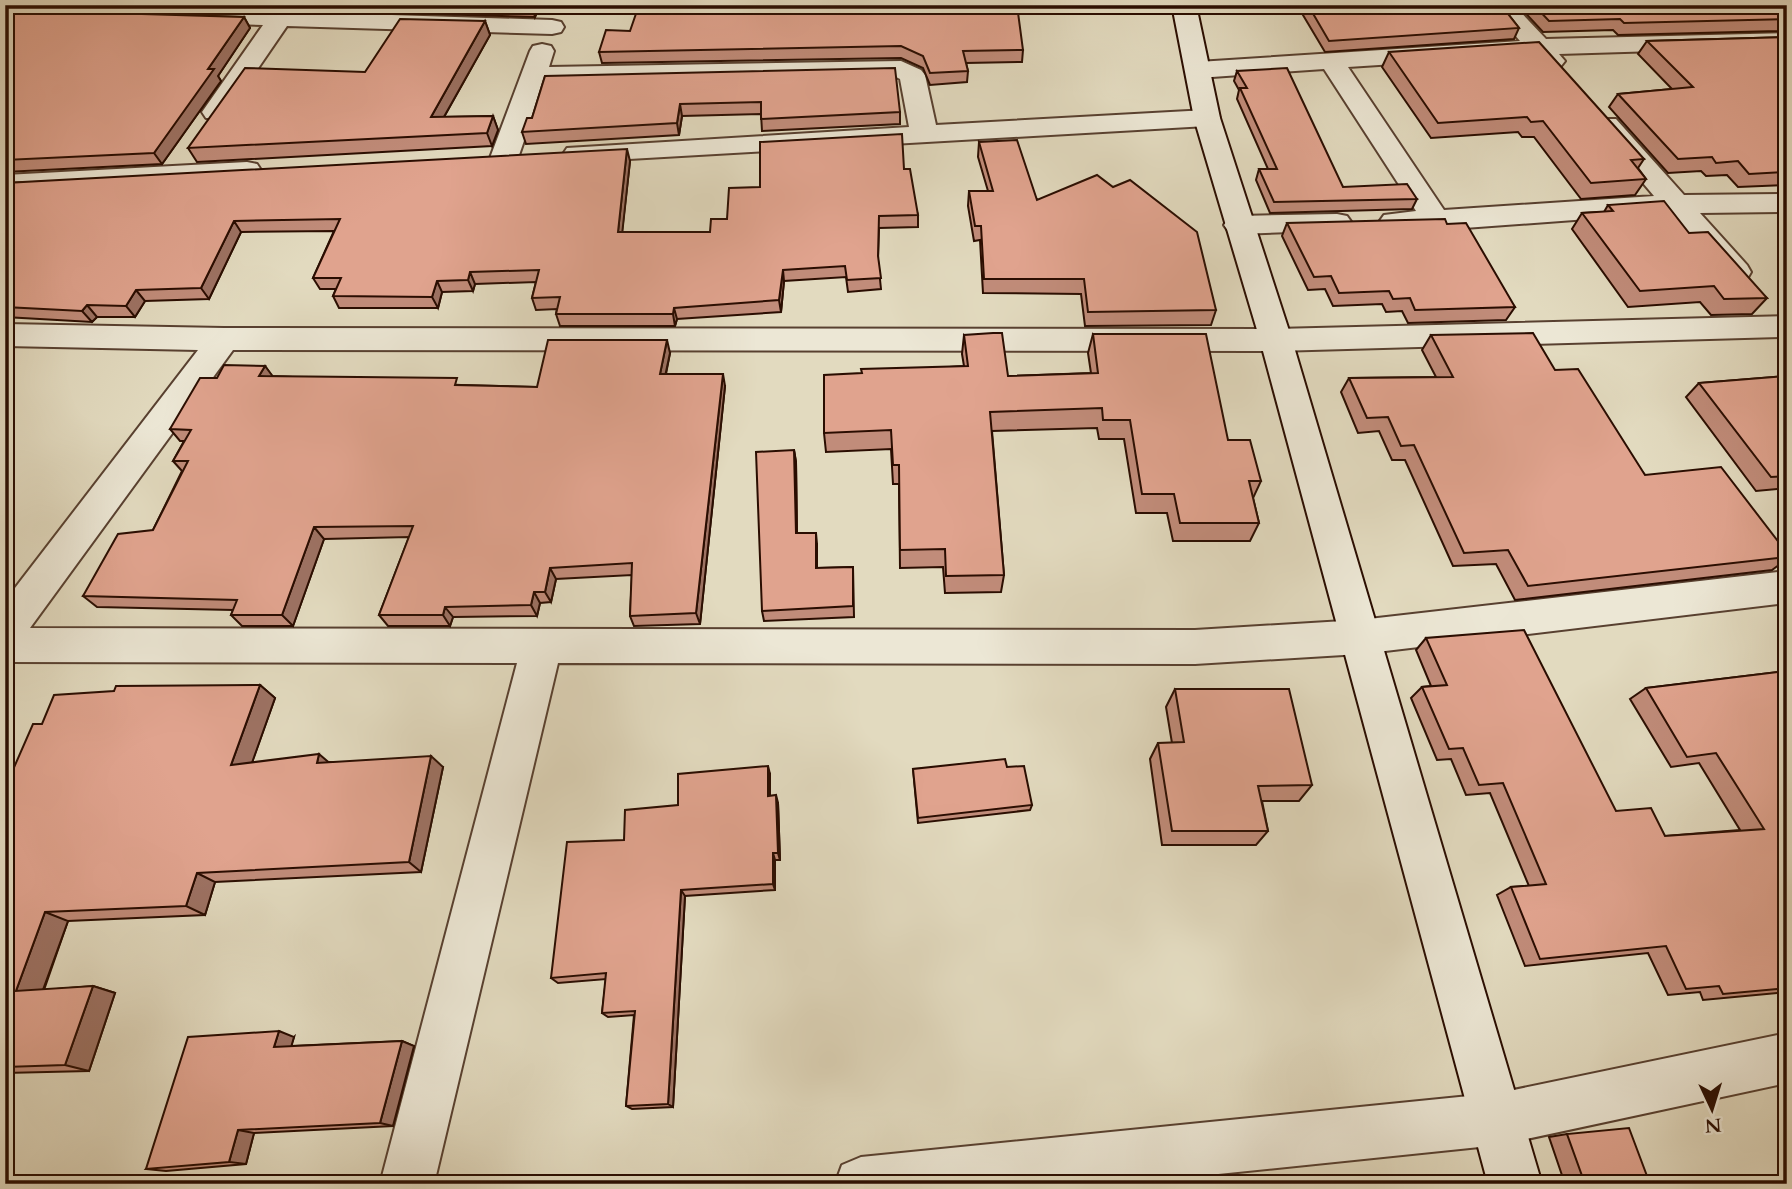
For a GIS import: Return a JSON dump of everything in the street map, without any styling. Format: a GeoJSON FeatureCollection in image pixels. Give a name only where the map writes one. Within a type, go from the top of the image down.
{"type":"FeatureCollection","features":[{"type":"Feature","properties":{"kind":"street"},"geometry":{"type":"LineString","coordinates":[[1184,5],[1207,118],[1238,225],[1276,340],[1516,1184]]}},
{"type":"Feature","properties":{"kind":"street"},"geometry":{"type":"LineString","coordinates":[[1501,5],[1566,78]]}},
{"type":"Feature","properties":{"kind":"street"},"geometry":{"type":"LineString","coordinates":[[1782,5],[1787,9]]}},
{"type":"Feature","properties":{"kind":"street"},"geometry":{"type":"LineString","coordinates":[[203,130],[285,12]]}},
{"type":"Feature","properties":{"kind":"street"},"geometry":{"type":"LineString","coordinates":[[171,16],[285,12],[557,16],[534,75],[527,157]]}},
{"type":"Feature","properties":{"kind":"street"},"geometry":{"type":"LineString","coordinates":[[1198,70],[1539,47],[1787,40]]}},
{"type":"Feature","properties":{"kind":"street"},"geometry":{"type":"LineString","coordinates":[[1331,61],[1437,221]]}},
{"type":"Feature","properties":{"kind":"street"},"geometry":{"type":"LineString","coordinates":[[534,75],[901,69],[912,75],[925,133]]}},
{"type":"Feature","properties":{"kind":"street"},"geometry":{"type":"LineString","coordinates":[[1594,110],[1786,327]]}},
{"type":"Feature","properties":{"kind":"street"},"geometry":{"type":"LineString","coordinates":[[477,159],[1207,118]]}},
{"type":"Feature","properties":{"kind":"street"},"geometry":{"type":"LineString","coordinates":[[5,184],[180,163],[269,169]]}},
{"type":"Feature","properties":{"kind":"street"},"geometry":{"type":"LineString","coordinates":[[1238,225],[1437,221],[1676,204],[1787,203]]}},
{"type":"Feature","properties":{"kind":"street"},"geometry":{"type":"LineString","coordinates":[[5,335],[224,339],[1276,340],[1786,327]]}},
{"type":"Feature","properties":{"kind":"street"},"geometry":{"type":"LineString","coordinates":[[5,631],[224,339]]}},
{"type":"Feature","properties":{"kind":"street"},"geometry":{"type":"LineString","coordinates":[[5,645],[1195,647],[1360,637],[1787,587]]}},
{"type":"Feature","properties":{"kind":"street"},"geometry":{"type":"LineString","coordinates":[[407,1184],[542,645]]}},
{"type":"Feature","properties":{"kind":"street"},"geometry":{"type":"LineString","coordinates":[[861,1184],[1499,1119],[1787,1058]]}},
{"type":"Feature","properties":{"kind":"building"},"geometry":{"type":"Polygon","coordinates":[[[639,5],[1017,5],[1023,50],[963,51],[968,71],[930,73],[923,56],[901,46],[599,52],[606,30],[630,31],[639,5]]]}},
{"type":"Feature","properties":{"kind":"building"},"geometry":{"type":"Polygon","coordinates":[[[1308,5],[1501,5],[1519,28],[1329,41],[1308,5]]]}},
{"type":"Feature","properties":{"kind":"building"},"geometry":{"type":"Polygon","coordinates":[[[1534,5],[1770,5],[1786,19],[1624,23],[1620,19],[1549,21],[1534,5]]]}},
{"type":"Feature","properties":{"kind":"building"},"geometry":{"type":"Polygon","coordinates":[[[5,10],[244,17],[208,69],[214,69],[154,153],[5,160],[5,10]]]}},
{"type":"Feature","properties":{"kind":"building"},"geometry":{"type":"Polygon","coordinates":[[[400,19],[485,21],[431,117],[493,116],[487,133],[188,148],[245,68],[365,72],[400,19]]]}},
{"type":"Feature","properties":{"kind":"building"},"geometry":{"type":"Polygon","coordinates":[[[1787,37],[1787,172],[1749,174],[1738,161],[1716,163],[1712,157],[1678,159],[1618,94],[1693,87],[1647,41],[1787,37]]]}},
{"type":"Feature","properties":{"kind":"building"},"geometry":{"type":"Polygon","coordinates":[[[1539,42],[1644,159],[1631,160],[1646,179],[1591,183],[1543,121],[1531,122],[1527,117],[1438,123],[1389,52],[1539,42]]]}},
{"type":"Feature","properties":{"kind":"building"},"geometry":{"type":"Polygon","coordinates":[[[895,68],[900,112],[761,119],[761,102],[680,104],[677,123],[522,132],[527,118],[532,118],[545,76],[895,68]]]}},
{"type":"Feature","properties":{"kind":"building"},"geometry":{"type":"Polygon","coordinates":[[[1287,68],[1343,187],[1407,184],[1417,199],[1274,202],[1259,169],[1277,169],[1240,88],[1247,88],[1237,71],[1287,68]]]}},
{"type":"Feature","properties":{"kind":"building"},"geometry":{"type":"Polygon","coordinates":[[[902,134],[904,169],[910,169],[918,215],[879,216],[878,256],[881,278],[847,280],[845,266],[783,270],[779,300],[674,308],[673,314],[556,314],[560,297],[532,298],[539,270],[470,272],[468,280],[437,281],[432,297],[333,296],[341,278],[313,278],[340,219],[234,221],[201,288],[136,290],[126,306],[87,305],[82,311],[5,307],[5,285],[8,282],[5,282],[5,183],[627,149],[618,232],[710,232],[711,219],[727,219],[729,188],[760,187],[760,142],[902,134]]]}},
{"type":"Feature","properties":{"kind":"building"},"geometry":{"type":"Polygon","coordinates":[[[1017,140],[1037,200],[1097,175],[1113,187],[1130,180],[1197,232],[1216,310],[1088,312],[1084,279],[984,279],[981,226],[975,226],[969,191],[993,191],[979,142],[1017,140]]]}},
{"type":"Feature","properties":{"kind":"building"},"geometry":{"type":"Polygon","coordinates":[[[1664,201],[1689,233],[1708,232],[1767,298],[1724,299],[1714,286],[1640,291],[1582,213],[1613,211],[1608,205],[1664,201]]]}},
{"type":"Feature","properties":{"kind":"building"},"geometry":{"type":"Polygon","coordinates":[[[1445,219],[1447,224],[1466,223],[1515,307],[1415,310],[1410,298],[1393,299],[1389,291],[1339,293],[1331,276],[1314,277],[1287,223],[1445,219]]]}},
{"type":"Feature","properties":{"kind":"building"},"geometry":{"type":"Polygon","coordinates":[[[1002,333],[1008,376],[1098,373],[1093,334],[1206,334],[1228,440],[1250,440],[1261,481],[1249,481],[1259,523],[1180,523],[1174,494],[1142,494],[1130,420],[1103,420],[1102,408],[990,412],[1004,575],[946,576],[945,549],[900,550],[899,465],[893,465],[891,430],[824,433],[824,375],[862,373],[861,369],[968,366],[964,335],[1002,333]]]}},
{"type":"Feature","properties":{"kind":"building"},"geometry":{"type":"Polygon","coordinates":[[[1533,333],[1555,370],[1578,369],[1645,475],[1721,467],[1787,553],[1787,557],[1528,586],[1508,550],[1464,553],[1414,445],[1401,446],[1388,417],[1367,418],[1349,378],[1453,377],[1431,335],[1533,333]]]}},
{"type":"Feature","properties":{"kind":"building"},"geometry":{"type":"Polygon","coordinates":[[[548,340],[667,340],[660,374],[723,374],[696,613],[630,616],[632,563],[550,568],[545,592],[534,592],[531,605],[445,607],[443,615],[379,615],[413,526],[314,527],[282,615],[231,615],[237,600],[83,596],[118,534],[153,530],[188,461],[173,461],[191,430],[170,429],[200,378],[217,378],[224,365],[265,366],[259,376],[457,378],[455,385],[537,387],[548,340]]]}},
{"type":"Feature","properties":{"kind":"building"},"geometry":{"type":"Polygon","coordinates":[[[1787,376],[1787,476],[1771,477],[1699,383],[1787,376]]]}},
{"type":"Feature","properties":{"kind":"building"},"geometry":{"type":"Polygon","coordinates":[[[794,450],[796,533],[816,533],[816,568],[853,567],[853,606],[762,611],[756,452],[794,450]]]}},
{"type":"Feature","properties":{"kind":"building"},"geometry":{"type":"Polygon","coordinates":[[[1524,630],[1616,811],[1651,808],[1665,836],[1764,829],[1716,753],[1687,757],[1646,688],[1787,671],[1787,988],[1723,994],[1719,986],[1686,989],[1666,946],[1540,959],[1511,887],[1546,884],[1503,783],[1479,785],[1463,748],[1449,749],[1422,687],[1447,685],[1426,638],[1524,630]]]}},
{"type":"Feature","properties":{"kind":"building"},"geometry":{"type":"Polygon","coordinates":[[[260,685],[231,765],[319,754],[317,763],[431,756],[409,862],[197,873],[186,906],[45,912],[16,991],[93,986],[65,1065],[5,1067],[5,788],[33,724],[42,724],[54,695],[114,691],[116,686],[260,685]]]}},
{"type":"Feature","properties":{"kind":"building"},"geometry":{"type":"Polygon","coordinates":[[[1175,689],[1289,689],[1312,785],[1258,786],[1268,831],[1172,831],[1158,743],[1184,742],[1175,689]]]}},
{"type":"Feature","properties":{"kind":"building"},"geometry":{"type":"Polygon","coordinates":[[[1005,759],[1007,767],[1024,766],[1032,805],[918,818],[913,769],[1005,759]]]}},
{"type":"Feature","properties":{"kind":"building"},"geometry":{"type":"Polygon","coordinates":[[[768,766],[768,796],[776,795],[778,853],[773,853],[773,884],[681,890],[668,1104],[626,1106],[635,1011],[602,1013],[606,973],[551,978],[567,842],[624,840],[625,810],[678,805],[678,774],[768,766]]]}},
{"type":"Feature","properties":{"kind":"building"},"geometry":{"type":"Polygon","coordinates":[[[279,1031],[274,1047],[402,1041],[380,1123],[238,1130],[229,1162],[146,1169],[188,1037],[279,1031]]]}},
{"type":"Feature","properties":{"kind":"building"},"geometry":{"type":"Polygon","coordinates":[[[1629,1128],[1650,1184],[1585,1184],[1567,1134],[1629,1128]]]}}]}
